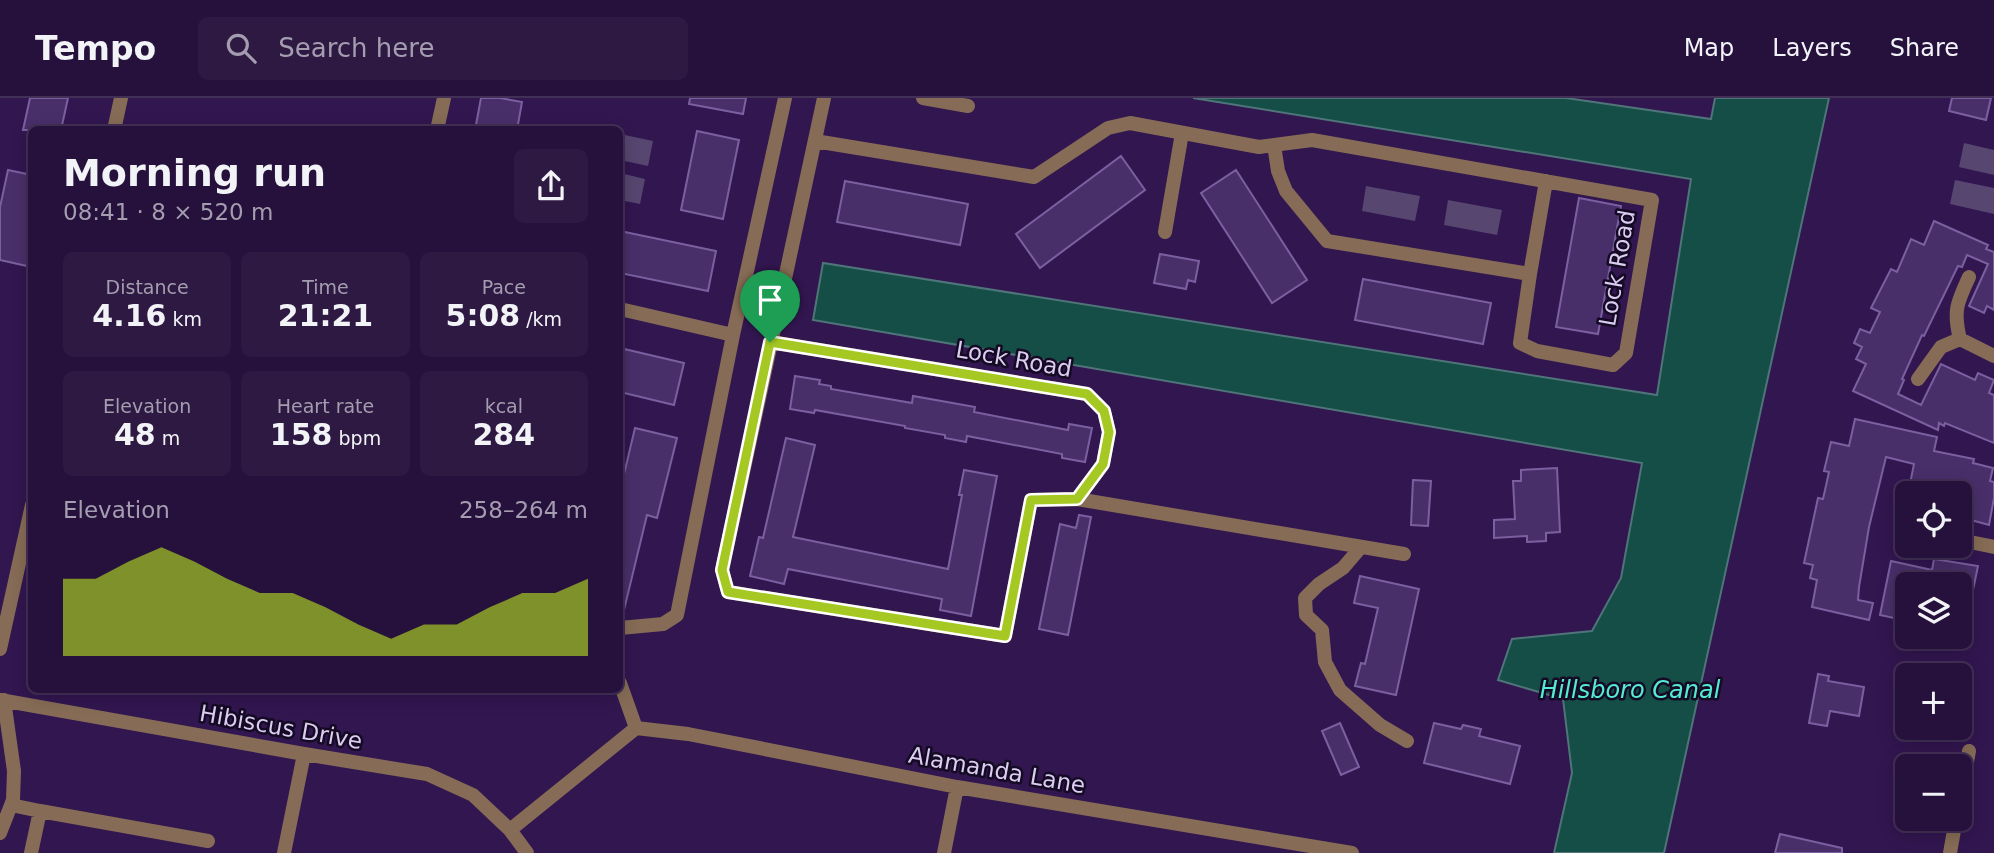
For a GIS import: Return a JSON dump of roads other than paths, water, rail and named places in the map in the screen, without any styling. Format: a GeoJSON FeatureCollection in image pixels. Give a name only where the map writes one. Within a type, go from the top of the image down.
{"type":"FeatureCollection","features":[{"type":"Feature","properties":{"kind":"street"},"geometry":{"type":"LineString","coordinates":[[115,126],[121,98]]}},
{"type":"Feature","properties":{"kind":"street"},"geometry":{"type":"LineString","coordinates":[[438,126],[443,98]]}},
{"type":"Feature","properties":{"kind":"street"},"geometry":{"type":"LineString","coordinates":[[623,628],[663,624],[677,615],[733,335],[785,98]]}},
{"type":"Feature","properties":{"kind":"street"},"geometry":{"type":"LineString","coordinates":[[824,98],[722,570],[728,592],[1005,636],[1031,500],[1077,499],[1404,554]]}},
{"type":"Feature","properties":{"kind":"street"},"geometry":{"type":"LineString","coordinates":[[923,98],[968,106]]}},
{"type":"Feature","properties":{"kind":"street","name":"Lock Road"},"geometry":{"type":"LineString","coordinates":[[815,141],[1034,177],[1108,128],[1130,123],[1259,147],[1312,140],[1546,181],[1652,200],[1626,353],[1613,365],[1537,351],[1520,343],[1546,181]]}},
{"type":"Feature","properties":{"kind":"street"},"geometry":{"type":"LineString","coordinates":[[1165,232],[1182,133]]}},
{"type":"Feature","properties":{"kind":"street"},"geometry":{"type":"LineString","coordinates":[[1274,145],[1278,171],[1286,191],[1327,241],[1530,274]]}},
{"type":"Feature","properties":{"kind":"street"},"geometry":{"type":"LineString","coordinates":[[1960,339],[1955,317],[1956,304],[1969,277]]}},
{"type":"Feature","properties":{"kind":"street"},"geometry":{"type":"LineString","coordinates":[[623,310],[733,335]]}},
{"type":"Feature","properties":{"kind":"street"},"geometry":{"type":"LineString","coordinates":[[1918,379],[1941,347],[1960,339],[1994,356]]}},
{"type":"Feature","properties":{"kind":"street","name":"Lock Road"},"geometry":{"type":"LineString","coordinates":[[770,342],[1087,394],[1104,411],[1109,432],[1103,464],[1077,499]]}},
{"type":"Feature","properties":{"kind":"street"},"geometry":{"type":"LineString","coordinates":[[0,649],[25,564],[28,539]]}},
{"type":"Feature","properties":{"kind":"street"},"geometry":{"type":"LineString","coordinates":[[1972,542],[1994,547]]}},
{"type":"Feature","properties":{"kind":"street"},"geometry":{"type":"LineString","coordinates":[[1362,547],[1343,568],[1319,584],[1305,598],[1306,615],[1322,630],[1325,662],[1340,690],[1380,725],[1407,741]]}},
{"type":"Feature","properties":{"kind":"street"},"geometry":{"type":"LineString","coordinates":[[510,830],[636,728],[623,691]]}},
{"type":"Feature","properties":{"kind":"street"},"geometry":{"type":"LineString","coordinates":[[0,833],[11,805],[14,771],[2,700]]}},
{"type":"Feature","properties":{"kind":"street","name":"Hibiscus Drive"},"geometry":{"type":"LineString","coordinates":[[2,700],[427,774],[473,795],[510,830],[527,853]]}},
{"type":"Feature","properties":{"kind":"street","name":"Alamanda Lane"},"geometry":{"type":"LineString","coordinates":[[636,728],[688,734],[957,787],[1352,853]]}},
{"type":"Feature","properties":{"kind":"street"},"geometry":{"type":"LineString","coordinates":[[284,853],[304,754]]}},
{"type":"Feature","properties":{"kind":"street"},"geometry":{"type":"LineString","coordinates":[[944,853],[957,787]]}},
{"type":"Feature","properties":{"kind":"street"},"geometry":{"type":"LineString","coordinates":[[11,805],[208,841]]}},
{"type":"Feature","properties":{"kind":"street"},"geometry":{"type":"LineString","coordinates":[[31,853],[40,811]]}},
{"type":"Feature","properties":{"kind":"street"},"geometry":{"type":"LineString","coordinates":[[1950,853],[1954,831]]}},
{"type":"Feature","properties":{"kind":"street"},"geometry":{"type":"LineString","coordinates":[[1256,853],[1259,837]]}},
{"type":"Feature","properties":{"kind":"water","name":"Hillsboro Canal"},"geometry":{"type":"Polygon","coordinates":[[[1193,98],[1566,98],[1711,119],[1715,98],[1829,98],[1664,853],[1554,853],[1572,773],[1563,699],[1498,680],[1512,639],[1592,631],[1621,578],[1642,463],[813,320],[823,263],[1657,395],[1691,179],[1193,98]]]}}]}
